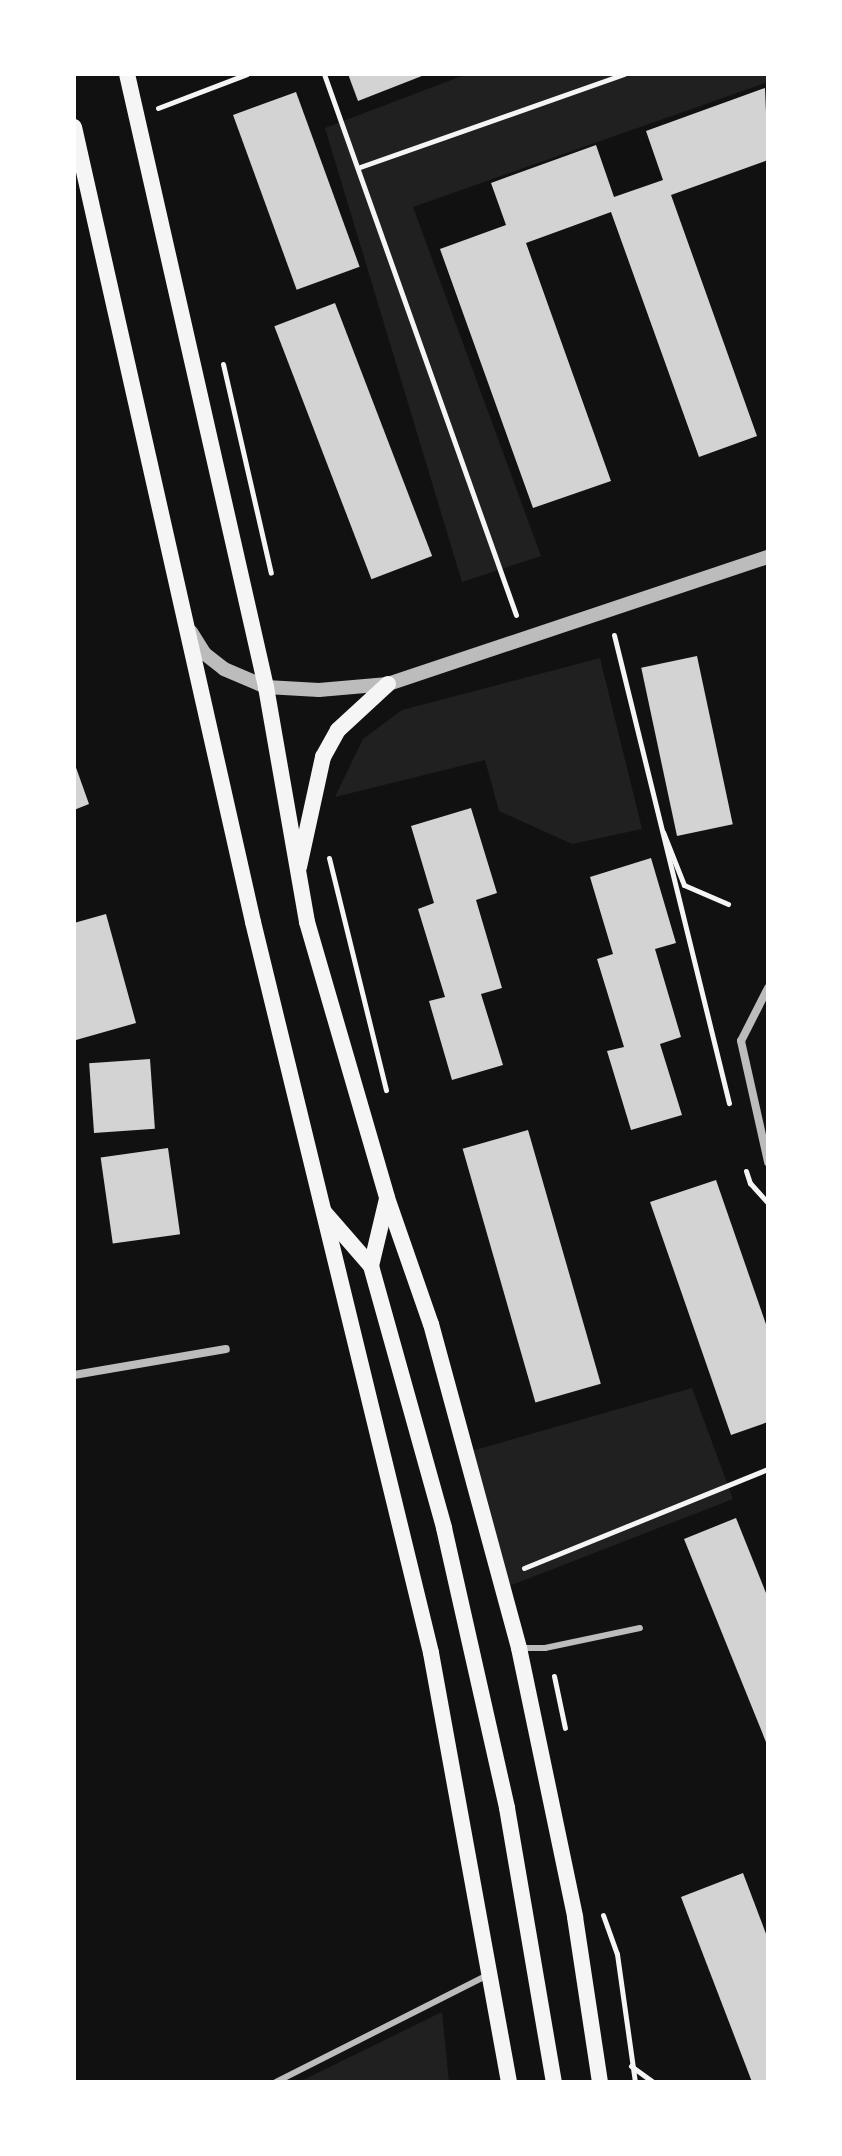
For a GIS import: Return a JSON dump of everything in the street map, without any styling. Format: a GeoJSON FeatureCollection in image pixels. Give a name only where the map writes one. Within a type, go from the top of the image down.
{"type":"FeatureCollection","features":[{"type":"Feature","properties":{"kind":"main road"},"geometry":{"type":"LineString","coordinates":[[127,74],[266,687],[297,876],[323,986],[387,1198],[431,1324],[519,1648],[575,1917],[600,2082]]}},
{"type":"Feature","properties":{"kind":"main road"},"geometry":{"type":"LineString","coordinates":[[74,127],[321,1208],[431,1653],[493,1973],[509,2082]]}},
{"type":"Feature","properties":{"kind":"main road"},"geometry":{"type":"LineString","coordinates":[[297,876],[323,757],[338,730],[388,684]]}},
{"type":"Feature","properties":{"kind":"main road"},"geometry":{"type":"LineString","coordinates":[[371,1266],[387,1198]]}},
{"type":"Feature","properties":{"kind":"main road"},"geometry":{"type":"LineString","coordinates":[[321,1208],[371,1266],[444,1528],[504,1792],[554,2082]]}},
{"type":"Feature","properties":{"kind":"main road"},"geometry":{"type":"LineString","coordinates":[[501,2082],[503,2029]]}},
{"type":"Feature","properties":{"kind":"street"},"geometry":{"type":"LineString","coordinates":[[191,632],[205,654],[224,669],[266,687],[319,690],[388,684],[768,557]]}},
{"type":"Feature","properties":{"kind":"street"},"geometry":{"type":"LineString","coordinates":[[768,988],[741,1041],[768,1162]]}},
{"type":"Feature","properties":{"kind":"street"},"geometry":{"type":"LineString","coordinates":[[74,1375],[226,1349]]}},
{"type":"Feature","properties":{"kind":"lane"},"geometry":{"type":"LineString","coordinates":[[519,1648],[545,1648],[640,1628]]}},
{"type":"Feature","properties":{"kind":"lane"},"geometry":{"type":"LineString","coordinates":[[276,2082],[493,1973]]}},
{"type":"Feature","properties":{"kind":"path"},"geometry":{"type":"LineString","coordinates":[[137,116],[247,74]]}},
{"type":"Feature","properties":{"kind":"path"},"geometry":{"type":"LineString","coordinates":[[324,74],[360,167],[524,639]]}},
{"type":"Feature","properties":{"kind":"path"},"geometry":{"type":"LineString","coordinates":[[360,167],[624,74]]}},
{"type":"Feature","properties":{"kind":"path"},"geometry":{"type":"LineString","coordinates":[[222,360],[271,573]]}},
{"type":"Feature","properties":{"kind":"path"},"geometry":{"type":"LineString","coordinates":[[608,611],[655,812],[730,1106]]}},
{"type":"Feature","properties":{"kind":"path"},"geometry":{"type":"LineString","coordinates":[[655,812],[684,885],[728,904]]}},
{"type":"Feature","properties":{"kind":"path"},"geometry":{"type":"LineString","coordinates":[[746,1168],[750,1183],[768,1203]]}},
{"type":"Feature","properties":{"kind":"path"},"geometry":{"type":"LineString","coordinates":[[500,1574],[768,1469]]}},
{"type":"Feature","properties":{"kind":"shaded area"},"geometry":{"type":"Polygon","coordinates":[[[467,74],[768,74],[768,82],[413,207],[541,556],[462,582],[325,128],[467,74]]]}},
{"type":"Feature","properties":{"kind":"shaded area"},"geometry":{"type":"Polygon","coordinates":[[[600,658],[642,829],[572,844],[499,811],[485,760],[335,797],[363,739],[402,710],[600,658]]]}},
{"type":"Feature","properties":{"kind":"shaded area"},"geometry":{"type":"Polygon","coordinates":[[[692,1388],[733,1499],[504,1588],[468,1452],[692,1388]]]}},
{"type":"Feature","properties":{"kind":"shaded area"},"geometry":{"type":"Polygon","coordinates":[[[442,2012],[449,2082],[299,2082],[442,2012]]]}},
{"type":"Feature","properties":{"kind":"building"},"geometry":{"type":"Polygon","coordinates":[[[348,74],[427,74],[358,101],[348,74]]]}},
{"type":"Feature","properties":{"kind":"building"},"geometry":{"type":"Polygon","coordinates":[[[765,88],[768,160],[671,195],[757,436],[699,457],[611,212],[526,243],[611,481],[533,508],[440,249],[506,225],[491,183],[596,145],[614,197],[663,180],[646,131],[765,88]]]}},
{"type":"Feature","properties":{"kind":"building"},"geometry":{"type":"Polygon","coordinates":[[[296,92],[360,267],[297,290],[233,115],[296,92]]]}},
{"type":"Feature","properties":{"kind":"building"},"geometry":{"type":"Polygon","coordinates":[[[335,303],[432,556],[371,579],[274,326],[335,303]]]}},
{"type":"Feature","properties":{"kind":"building"},"geometry":{"type":"Polygon","coordinates":[[[697,656],[733,824],[677,836],[641,668],[697,656]]]}},
{"type":"Feature","properties":{"kind":"building"},"geometry":{"type":"Polygon","coordinates":[[[74,762],[89,804],[74,810],[74,762]]]}},
{"type":"Feature","properties":{"kind":"building"},"geometry":{"type":"Polygon","coordinates":[[[471,808],[497,893],[476,900],[502,988],[481,994],[503,1065],[452,1080],[429,1001],[445,997],[418,909],[434,903],[411,826],[471,808]]]}},
{"type":"Feature","properties":{"kind":"building"},"geometry":{"type":"Polygon","coordinates":[[[651,858],[676,943],[655,949],[681,1037],[660,1044],[682,1115],[631,1130],[607,1051],[624,1047],[597,959],[613,954],[590,877],[651,858]]]}},
{"type":"Feature","properties":{"kind":"building"},"geometry":{"type":"Polygon","coordinates":[[[106,914],[136,1023],[76,1040],[74,923],[106,914]]]}},
{"type":"Feature","properties":{"kind":"building"},"geometry":{"type":"Polygon","coordinates":[[[150,1059],[155,1129],[94,1133],[89,1063],[150,1059]]]}},
{"type":"Feature","properties":{"kind":"building"},"geometry":{"type":"Polygon","coordinates":[[[528,1130],[601,1384],[535,1403],[463,1149],[528,1130]]]}},
{"type":"Feature","properties":{"kind":"building"},"geometry":{"type":"Polygon","coordinates":[[[168,1148],[180,1234],[113,1244],[101,1157],[168,1148]]]}},
{"type":"Feature","properties":{"kind":"building"},"geometry":{"type":"Polygon","coordinates":[[[716,1180],[768,1330],[768,1422],[731,1435],[650,1202],[716,1180]]]}},
{"type":"Feature","properties":{"kind":"building"},"geometry":{"type":"Polygon","coordinates":[[[736,1518],[768,1598],[768,1747],[684,1539],[736,1518]]]}},
{"type":"Feature","properties":{"kind":"building"},"geometry":{"type":"Polygon","coordinates":[[[743,1873],[768,1939],[768,2082],[752,2082],[681,1897],[743,1873]]]}}]}
